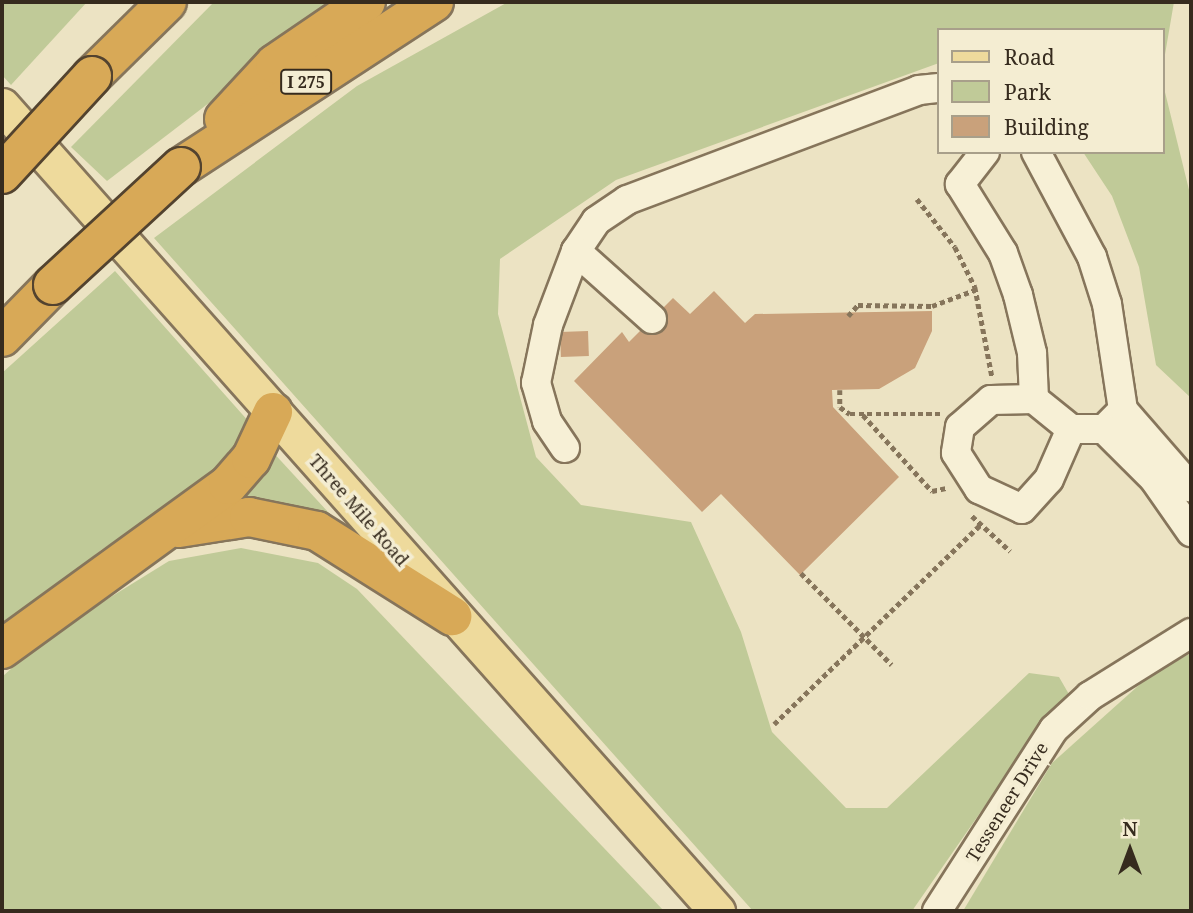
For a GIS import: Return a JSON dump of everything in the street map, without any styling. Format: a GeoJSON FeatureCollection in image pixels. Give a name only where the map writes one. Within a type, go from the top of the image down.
{"type":"FeatureCollection","features":[{"type":"Feature","properties":{"kind":"highway"},"geometry":{"type":"LineString","coordinates":[[2,174],[92,76],[167,2]]}},
{"type":"Feature","properties":{"kind":"highway"},"geometry":{"type":"LineString","coordinates":[[181,167],[275,64],[366,2]]}},
{"type":"Feature","properties":{"kind":"highway","name":"I 275"},"geometry":{"type":"LineString","coordinates":[[2,337],[53,285],[181,167],[434,2]]}},
{"type":"Feature","properties":{"kind":"highway"},"geometry":{"type":"LineString","coordinates":[[2,649],[228,485],[251,459],[273,412]]}},
{"type":"Feature","properties":{"kind":"highway"},"geometry":{"type":"LineString","coordinates":[[167,531],[249,517],[317,531],[452,617]]}},
{"type":"Feature","properties":{"kind":"main road","name":"Three Mile Road"},"geometry":{"type":"LineString","coordinates":[[2,106],[452,617],[718,911]]}},
{"type":"Feature","properties":{"kind":"street"},"geometry":{"type":"LineString","coordinates":[[565,448],[547,421],[536,383],[548,325],[576,251],[596,220],[626,200],[919,90],[937,88]]}},
{"type":"Feature","properties":{"kind":"street"},"geometry":{"type":"LineString","coordinates":[[983,154],[960,184],[1003,253],[1018,295],[1032,353],[1034,399]]}},
{"type":"Feature","properties":{"kind":"street"},"geometry":{"type":"LineString","coordinates":[[1037,154],[1092,257],[1107,304],[1114,420],[1191,532]]}},
{"type":"Feature","properties":{"kind":"street"},"geometry":{"type":"LineString","coordinates":[[576,251],[652,319]]}},
{"type":"Feature","properties":{"kind":"street"},"geometry":{"type":"LineString","coordinates":[[1034,399],[1071,429],[1049,479],[1022,509],[979,489],[960,466],[960,427],[992,400],[1034,399]]}},
{"type":"Feature","properties":{"kind":"street"},"geometry":{"type":"LineString","coordinates":[[1071,429],[1114,420]]}},
{"type":"Feature","properties":{"kind":"street"},"geometry":{"type":"LineString","coordinates":[[1114,420],[1191,488]]}},
{"type":"Feature","properties":{"kind":"street","name":"Tesseneer Drive"},"geometry":{"type":"LineString","coordinates":[[937,911],[1054,729],[1090,696],[1191,633]]}},
{"type":"Feature","properties":{"kind":"path"},"geometry":{"type":"LineString","coordinates":[[916,199],[955,247],[975,290],[991,348],[992,380],[983,383]]}},
{"type":"Feature","properties":{"kind":"path"},"geometry":{"type":"LineString","coordinates":[[848,316],[858,305],[932,306],[975,290]]}},
{"type":"Feature","properties":{"kind":"path"},"geometry":{"type":"LineString","coordinates":[[840,390],[840,407],[863,414],[942,414]]}},
{"type":"Feature","properties":{"kind":"path"},"geometry":{"type":"LineString","coordinates":[[936,424],[948,404]]}},
{"type":"Feature","properties":{"kind":"path"},"geometry":{"type":"LineString","coordinates":[[863,414],[932,491],[946,488]]}},
{"type":"Feature","properties":{"kind":"path"},"geometry":{"type":"LineString","coordinates":[[940,475],[954,497]]}},
{"type":"Feature","properties":{"kind":"path"},"geometry":{"type":"LineString","coordinates":[[962,506],[1010,551]]}},
{"type":"Feature","properties":{"kind":"path"},"geometry":{"type":"LineString","coordinates":[[774,724],[981,524]]}},
{"type":"Feature","properties":{"kind":"path"},"geometry":{"type":"LineString","coordinates":[[801,573],[892,665]]}},
{"type":"Feature","properties":{"kind":"green space"},"geometry":{"type":"Polygon","coordinates":[[[2,2],[87,2],[11,85],[2,75],[2,2]]]}},
{"type":"Feature","properties":{"kind":"green space"},"geometry":{"type":"Polygon","coordinates":[[[214,2],[341,2],[107,181],[71,147],[214,2]]]}},
{"type":"Feature","properties":{"kind":"green space"},"geometry":{"type":"Polygon","coordinates":[[[508,2],[1174,2],[1165,54],[1165,28],[937,28],[937,64],[616,180],[500,259],[498,314],[536,457],[581,505],[691,522],[741,632],[772,732],[846,808],[887,808],[1029,673],[1059,677],[1070,696],[1032,738],[912,911],[753,911],[154,238],[357,86],[508,2]]]}},
{"type":"Feature","properties":{"kind":"green space"},"geometry":{"type":"Polygon","coordinates":[[[1165,92],[1191,198],[1191,398],[1156,365],[1139,267],[1112,196],[1084,154],[1165,154],[1165,92]]]}},
{"type":"Feature","properties":{"kind":"green space"},"geometry":{"type":"Polygon","coordinates":[[[115,271],[250,423],[214,477],[101,550],[2,632],[2,373],[115,271]]]}},
{"type":"Feature","properties":{"kind":"green space"},"geometry":{"type":"Polygon","coordinates":[[[270,449],[340,525],[223,506],[270,449]]]}},
{"type":"Feature","properties":{"kind":"green space"},"geometry":{"type":"Polygon","coordinates":[[[241,548],[318,563],[357,589],[664,911],[2,911],[2,677],[46,637],[169,561],[241,548]]]}},
{"type":"Feature","properties":{"kind":"green space"},"geometry":{"type":"Polygon","coordinates":[[[1191,653],[1191,911],[963,911],[1052,763],[1148,677],[1191,653]]]}},
{"type":"Feature","properties":{"kind":"building"},"geometry":{"type":"Polygon","coordinates":[[[714,291],[745,323],[755,314],[932,311],[932,331],[915,368],[879,389],[832,390],[833,407],[899,477],[800,575],[721,494],[702,512],[574,381],[622,332],[629,342],[673,298],[690,314],[714,291]]]}},
{"type":"Feature","properties":{"kind":"building"},"geometry":{"type":"Polygon","coordinates":[[[588,331],[589,356],[561,357],[560,332],[588,331]]]}}]}
